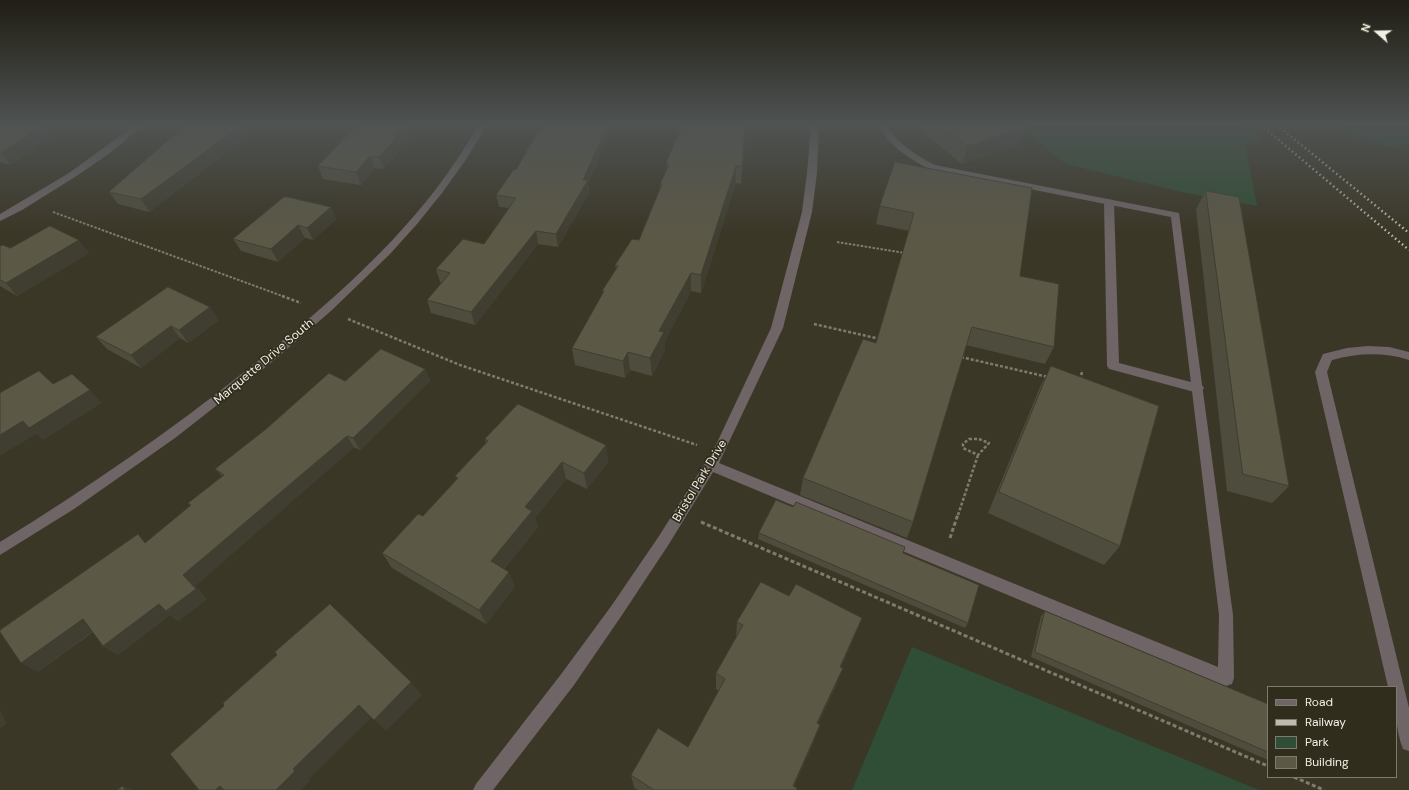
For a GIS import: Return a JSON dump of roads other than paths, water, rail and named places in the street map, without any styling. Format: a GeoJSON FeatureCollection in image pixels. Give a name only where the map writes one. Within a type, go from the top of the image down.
{"type":"FeatureCollection","features":[{"type":"Feature","properties":{"kind":"street"},"geometry":{"type":"LineString","coordinates":[[0,218],[26,204],[91,162]]}},
{"type":"Feature","properties":{"kind":"street","name":"Marquette Drive South"},"geometry":{"type":"LineString","coordinates":[[0,549],[44,522],[124,468],[209,407],[324,311],[387,250],[428,204],[459,162]]}},
{"type":"Feature","properties":{"kind":"street","name":"Bristol Park Drive"},"geometry":{"type":"LineString","coordinates":[[482,790],[568,679],[681,514],[719,452],[777,328],[807,212],[813,162]]}},
{"type":"Feature","properties":{"kind":"street"},"geometry":{"type":"LineString","coordinates":[[710,465],[1226,678],[1226,614],[1176,215],[932,167],[921,162]]}},
{"type":"Feature","properties":{"kind":"street"},"geometry":{"type":"LineString","coordinates":[[1109,202],[1113,366],[1198,388]]}},
{"type":"Feature","properties":{"kind":"street"},"geometry":{"type":"LineString","coordinates":[[1396,686],[1321,372],[1327,357],[1347,351],[1377,350],[1409,356]]}},
{"type":"Feature","properties":{"kind":"street"},"geometry":{"type":"LineString","coordinates":[[1397,691],[1409,743]]}},
{"type":"Feature","properties":{"kind":"railway"},"geometry":{"type":"LineString","coordinates":[[1305,162],[1409,250]]}},
{"type":"Feature","properties":{"kind":"railway"},"geometry":{"type":"LineString","coordinates":[[1322,162],[1409,233]]}}]}
